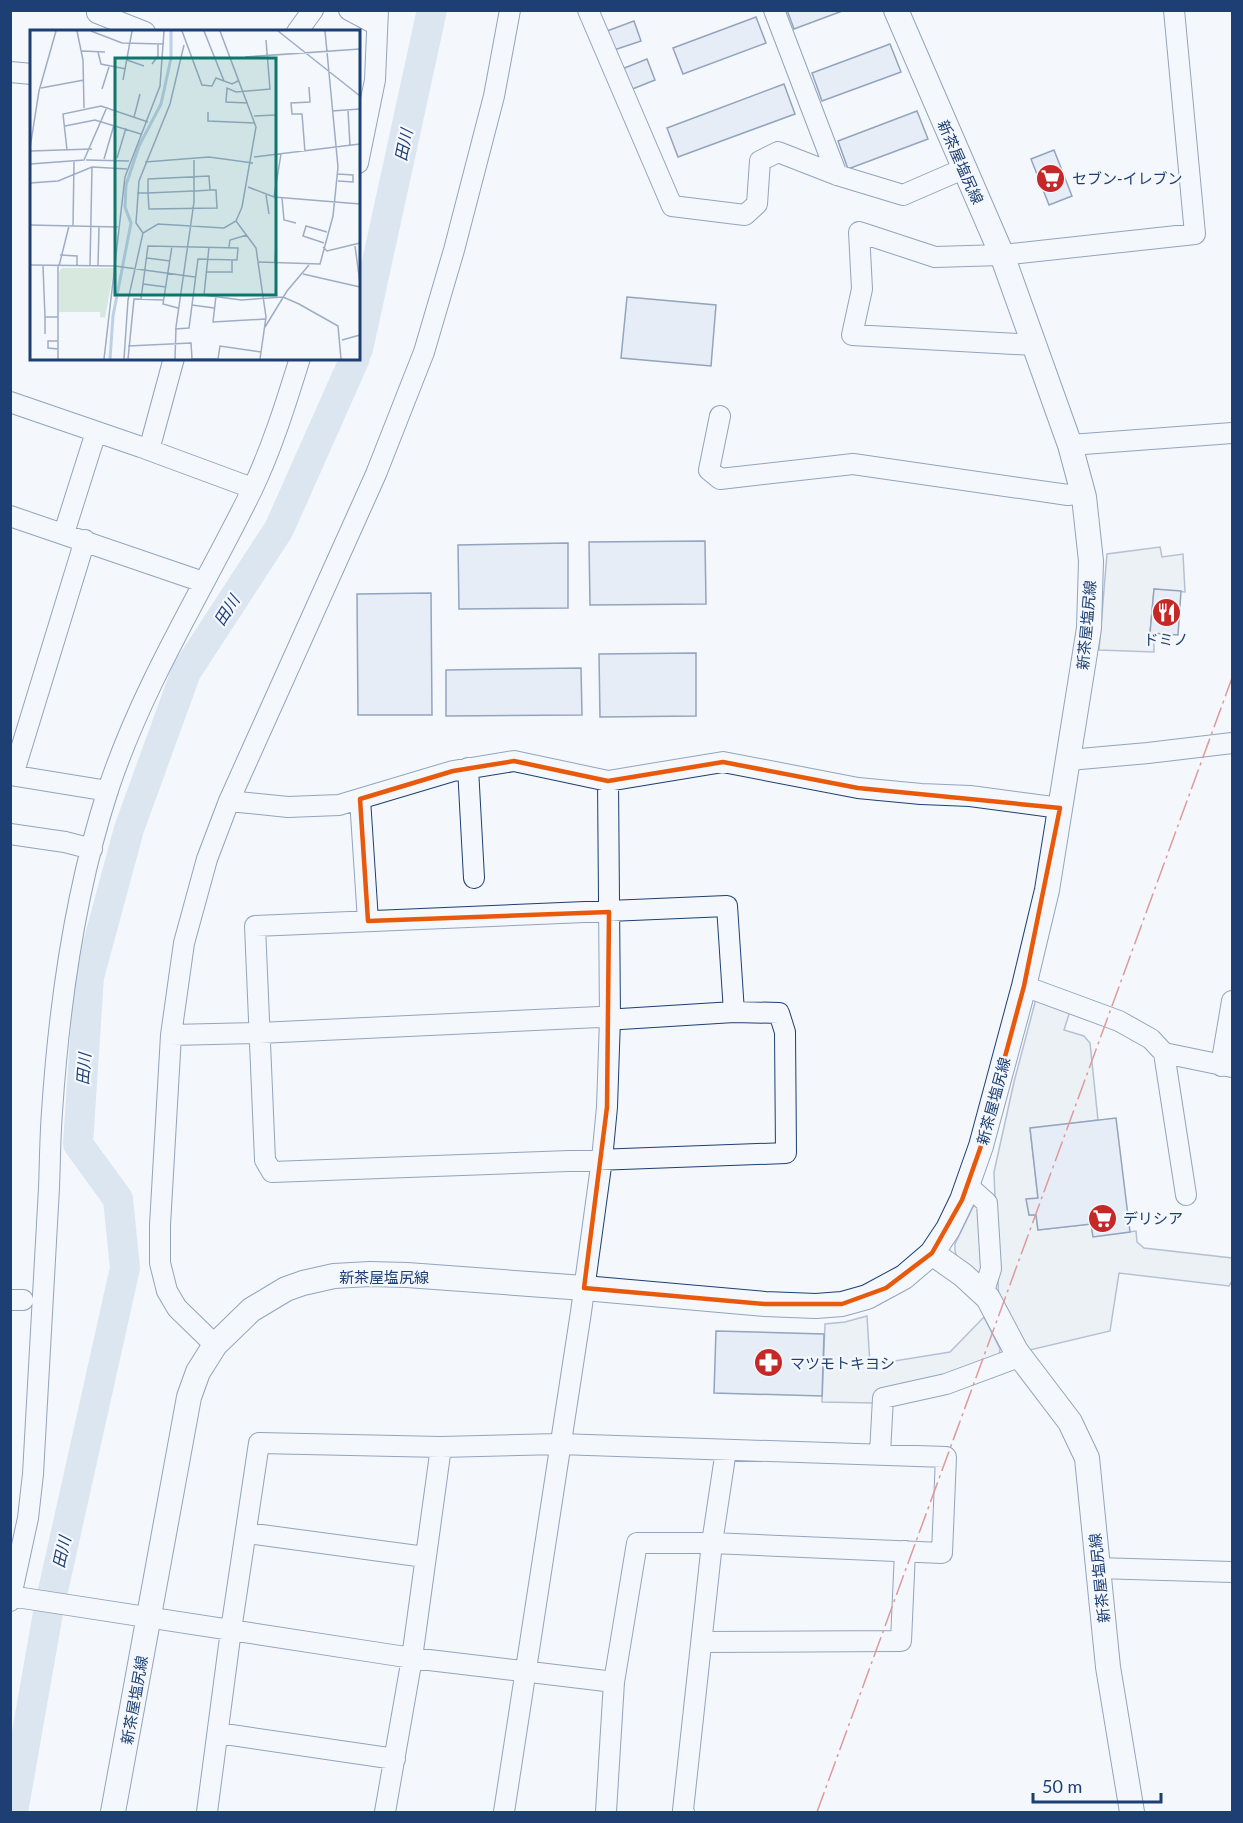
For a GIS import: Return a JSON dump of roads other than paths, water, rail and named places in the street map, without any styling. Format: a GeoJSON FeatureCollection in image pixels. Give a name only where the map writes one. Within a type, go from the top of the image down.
{"type":"FeatureCollection","features":[{"type":"Feature","properties":{"kind":"main road","name":"新茶屋塩尻線"},"geometry":{"type":"LineString","coordinates":[[113,1812],[138,1616],[189,1397],[198,1372],[215,1345],[251,1310],[286,1289],[334,1276],[370,1274],[584,1288],[765,1304],[816,1306],[842,1304],[867,1297],[886,1288],[904,1277],[932,1253],[948,1229],[968,1186],[1024,986],[1047,890],[1089,628],[1091,561],[1082,493],[1070,445],[1035,345],[1002,255],[896,10]]}},
{"type":"Feature","properties":{"kind":"main road","name":"新茶屋塩尻線"},"geometry":{"type":"LineString","coordinates":[[932,1253],[963,1275],[988,1298],[1019,1357],[1070,1422],[1087,1458],[1108,1667],[1132,1812]]}},
{"type":"Feature","properties":{"kind":"street"},"geometry":{"type":"LineString","coordinates":[[298,30],[313,10]]}},
{"type":"Feature","properties":{"kind":"street"},"geometry":{"type":"LineString","coordinates":[[349,10],[378,18],[373,97],[360,154]]}},
{"type":"Feature","properties":{"kind":"street"},"geometry":{"type":"LineString","coordinates":[[215,1345],[177,1308],[167,1291],[160,1263],[160,1225],[171,1035],[184,943],[207,859],[229,801],[376,474],[424,352],[454,250],[494,96],[510,10]]}},
{"type":"Feature","properties":{"kind":"street"},"geometry":{"type":"LineString","coordinates":[[588,10],[672,206],[745,216],[757,204],[760,161],[778,152],[837,176],[903,195],[963,169]]}},
{"type":"Feature","properties":{"kind":"street"},"geometry":{"type":"LineString","coordinates":[[774,10],[837,176]]}},
{"type":"Feature","properties":{"kind":"street"},"geometry":{"type":"LineString","coordinates":[[1035,345],[1019,346],[852,335],[862,289],[859,232],[935,257],[1002,255],[1195,234],[1174,10]]}},
{"type":"Feature","properties":{"kind":"street"},"geometry":{"type":"LineString","coordinates":[[96,18],[138,30]]}},
{"type":"Feature","properties":{"kind":"street"},"geometry":{"type":"LineString","coordinates":[[10,72],[30,75]]}},
{"type":"Feature","properties":{"kind":"street"},"geometry":{"type":"LineString","coordinates":[[149,450],[173,360]]}},
{"type":"Feature","properties":{"kind":"street"},"geometry":{"type":"LineString","coordinates":[[299,360],[275,433],[252,488],[135,718],[108,791],[92,849],[65,985],[56,1056],[33,1474],[14,1598],[412,1658],[614,1682]]}},
{"type":"Feature","properties":{"kind":"street"},"geometry":{"type":"LineString","coordinates":[[10,402],[252,488]]}},
{"type":"Feature","properties":{"kind":"street"},"geometry":{"type":"LineString","coordinates":[[720,416],[709,470],[720,479],[852,464],[1068,495],[1082,493]]}},
{"type":"Feature","properties":{"kind":"street"},"geometry":{"type":"LineString","coordinates":[[64,533],[96,432]]}},
{"type":"Feature","properties":{"kind":"street"},"geometry":{"type":"LineString","coordinates":[[1070,445],[1233,433]]}},
{"type":"Feature","properties":{"kind":"street"},"geometry":{"type":"LineString","coordinates":[[10,516],[203,582]]}},
{"type":"Feature","properties":{"kind":"street"},"geometry":{"type":"LineString","coordinates":[[85,540],[12,775],[108,791]]}},
{"type":"Feature","properties":{"kind":"street"},"geometry":{"type":"LineString","coordinates":[[1069,760],[1233,743]]}},
{"type":"Feature","properties":{"kind":"street"},"geometry":{"type":"LineString","coordinates":[[229,801],[288,807],[339,805],[453,771],[514,761],[608,781],[723,762],[858,788],[970,796],[1060,808]]}},
{"type":"Feature","properties":{"kind":"street"},"geometry":{"type":"LineString","coordinates":[[468,768],[474,878]]}},
{"type":"Feature","properties":{"kind":"street"},"geometry":{"type":"LineString","coordinates":[[504,1812],[602,1159],[607,1107],[610,1018],[608,781]]}},
{"type":"Feature","properties":{"kind":"street"},"geometry":{"type":"LineString","coordinates":[[360,799],[368,921]]}},
{"type":"Feature","properties":{"kind":"street"},"geometry":{"type":"LineString","coordinates":[[10,834],[65,842],[92,849]]}},
{"type":"Feature","properties":{"kind":"street"},"geometry":{"type":"LineString","coordinates":[[171,1035],[259,1034],[734,1012],[779,1013],[785,1032],[786,1153],[272,1172],[265,1160],[259,1034],[255,926],[727,906],[734,1012]]}},
{"type":"Feature","properties":{"kind":"street"},"geometry":{"type":"LineString","coordinates":[[1024,986],[1119,1021],[1151,1038],[1164,1053],[1186,1195]]}},
{"type":"Feature","properties":{"kind":"street"},"geometry":{"type":"LineString","coordinates":[[1164,1053],[1227,1066],[1233,1001]]}},
{"type":"Feature","properties":{"kind":"street"},"geometry":{"type":"LineString","coordinates":[[968,1186],[987,1203],[991,1269],[983,1294]]}},
{"type":"Feature","properties":{"kind":"street"},"geometry":{"type":"LineString","coordinates":[[880,1453],[883,1398],[946,1384],[1019,1357]]}},
{"type":"Feature","properties":{"kind":"street"},"geometry":{"type":"LineString","coordinates":[[207,1812],[259,1443],[441,1447],[559,1444],[946,1456],[942,1553],[712,1543],[637,1543],[614,1682],[606,1812]]}},
{"type":"Feature","properties":{"kind":"street"},"geometry":{"type":"LineString","coordinates":[[385,1812],[412,1658],[441,1447]]}},
{"type":"Feature","properties":{"kind":"street"},"geometry":{"type":"LineString","coordinates":[[684,1812],[712,1543],[726,1450]]}},
{"type":"Feature","properties":{"kind":"street"},"geometry":{"type":"LineString","coordinates":[[247,1533],[425,1557]]}},
{"type":"Feature","properties":{"kind":"street"},"geometry":{"type":"LineString","coordinates":[[702,1642],[901,1641],[904,1551]]}},
{"type":"Feature","properties":{"kind":"street"},"geometry":{"type":"LineString","coordinates":[[1097,1568],[1233,1572]]}},
{"type":"Feature","properties":{"kind":"street"},"geometry":{"type":"LineString","coordinates":[[218,1732],[395,1759]]}},
{"type":"Feature","properties":{"kind":"waterway","name":"田川"},"geometry":{"type":"LineString","coordinates":[[360,340],[432,10]]}},
{"type":"Feature","properties":{"kind":"waterway","name":"田川"},"geometry":{"type":"LineString","coordinates":[[13,1812],[48,1613],[125,1268],[118,1199],[78,1144],[89,977],[129,829],[186,672],[279,529],[354,360]]}},
{"type":"Feature","properties":{"kind":"place","name":"セブン-イレブン"},"geometry":{"type":"Point","coordinates":[1051,178]}},
{"type":"Feature","properties":{"kind":"place","name":"ドミノ"},"geometry":{"type":"Point","coordinates":[1166,612]}},
{"type":"Feature","properties":{"kind":"place","name":"デリシア"},"geometry":{"type":"Point","coordinates":[1102,1218]}},
{"type":"Feature","properties":{"kind":"place","name":"マツモトキヨシ"},"geometry":{"type":"Point","coordinates":[769,1363]}}]}
